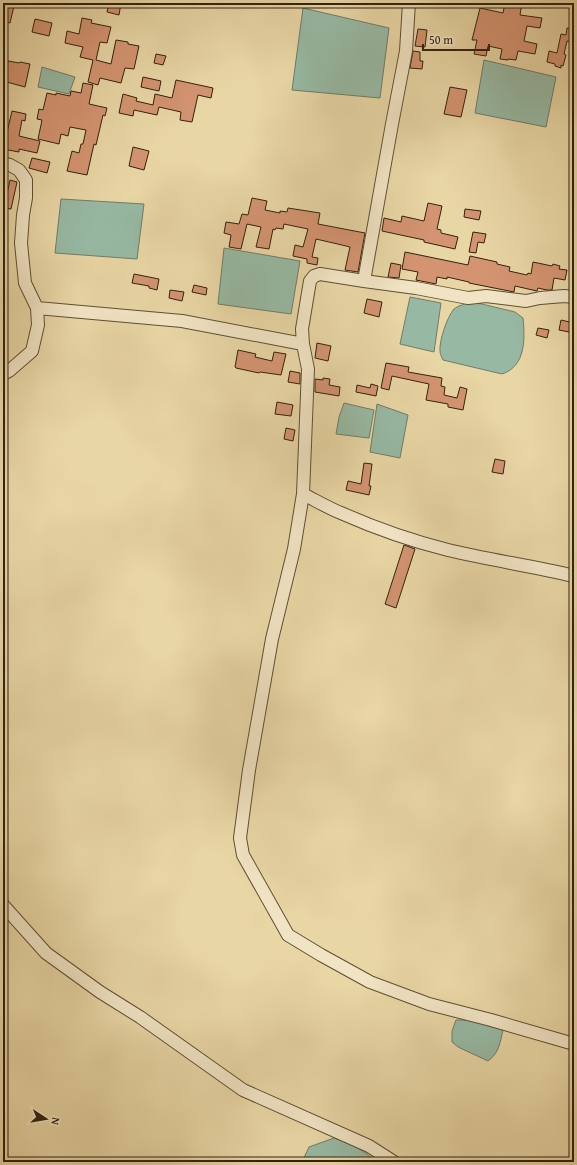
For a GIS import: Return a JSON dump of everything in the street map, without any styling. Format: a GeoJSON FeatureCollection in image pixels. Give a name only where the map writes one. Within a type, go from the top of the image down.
{"type":"FeatureCollection","features":[{"type":"Feature","properties":{"kind":"street"},"geometry":{"type":"LineString","coordinates":[[364,281],[406,51],[409,3]]}},
{"type":"Feature","properties":{"kind":"street"},"geometry":{"type":"LineString","coordinates":[[3,163],[20,170],[26,180],[26,198],[22,215],[21,243],[26,283],[37,308],[38,325],[32,351],[9,371],[3,374]]}},
{"type":"Feature","properties":{"kind":"street"},"geometry":{"type":"LineString","coordinates":[[574,297],[564,296],[526,301],[486,296],[468,298],[416,288],[320,274],[314,276],[310,281],[302,329],[303,344],[308,369],[303,494],[294,549],[272,639],[249,770],[240,838],[243,855],[288,935],[370,982],[429,1004],[574,1044]]}},
{"type":"Feature","properties":{"kind":"street"},"geometry":{"type":"LineString","coordinates":[[37,308],[182,321],[303,344]]}},
{"type":"Feature","properties":{"kind":"street"},"geometry":{"type":"LineString","coordinates":[[303,494],[340,513],[407,538],[448,550],[574,576]]}},
{"type":"Feature","properties":{"kind":"street"},"geometry":{"type":"LineString","coordinates":[[3,905],[46,953],[243,1090],[369,1146],[394,1162]]}},
{"type":"Feature","properties":{"kind":"shaded area"},"geometry":{"type":"Polygon","coordinates":[[[303,8],[389,28],[380,98],[292,90],[303,8]]]}},
{"type":"Feature","properties":{"kind":"shaded area"},"geometry":{"type":"Polygon","coordinates":[[[484,60],[556,77],[546,127],[475,113],[484,60]]]}},
{"type":"Feature","properties":{"kind":"shaded area"},"geometry":{"type":"Polygon","coordinates":[[[42,67],[75,77],[69,94],[38,87],[42,67]]]}},
{"type":"Feature","properties":{"kind":"shaded area"},"geometry":{"type":"Polygon","coordinates":[[[61,199],[144,204],[137,259],[55,253],[61,199]]]}},
{"type":"Feature","properties":{"kind":"shaded area"},"geometry":{"type":"Polygon","coordinates":[[[224,248],[300,261],[291,314],[218,304],[224,248]]]}},
{"type":"Feature","properties":{"kind":"shaded area"},"geometry":{"type":"Polygon","coordinates":[[[410,297],[441,303],[434,352],[400,344],[410,297]]]}},
{"type":"Feature","properties":{"kind":"shaded area"},"geometry":{"type":"Polygon","coordinates":[[[472,303],[515,312],[523,318],[524,343],[520,358],[516,365],[502,374],[443,360],[440,353],[442,335],[451,313],[454,309],[462,305],[472,303]]]}},
{"type":"Feature","properties":{"kind":"shaded area"},"geometry":{"type":"Polygon","coordinates":[[[344,403],[374,410],[369,438],[336,434],[339,417],[344,403]]]}},
{"type":"Feature","properties":{"kind":"shaded area"},"geometry":{"type":"Polygon","coordinates":[[[377,404],[408,415],[400,458],[370,452],[377,404]]]}},
{"type":"Feature","properties":{"kind":"shaded area"},"geometry":{"type":"Polygon","coordinates":[[[456,1020],[468,1020],[494,1024],[503,1030],[495,1055],[488,1061],[458,1047],[452,1042],[452,1031],[456,1020]]]}},
{"type":"Feature","properties":{"kind":"shaded area"},"geometry":{"type":"Polygon","coordinates":[[[334,1138],[356,1147],[376,1162],[302,1162],[309,1147],[334,1138]]]}},
{"type":"Feature","properties":{"kind":"building"},"geometry":{"type":"Polygon","coordinates":[[[3,3],[14,6],[10,23],[3,21],[3,3]]]}},
{"type":"Feature","properties":{"kind":"building"},"geometry":{"type":"Polygon","coordinates":[[[109,3],[121,3],[119,15],[107,12],[109,3]]]}},
{"type":"Feature","properties":{"kind":"building"},"geometry":{"type":"Polygon","coordinates":[[[505,3],[522,3],[520,15],[542,18],[540,28],[527,26],[524,41],[537,44],[535,54],[518,51],[516,60],[500,59],[502,49],[488,46],[486,56],[474,54],[477,40],[472,40],[480,8],[503,13],[505,3]]]}},
{"type":"Feature","properties":{"kind":"building"},"geometry":{"type":"Polygon","coordinates":[[[82,18],[92,20],[91,23],[111,27],[107,43],[100,42],[96,60],[111,64],[116,40],[139,46],[134,69],[125,68],[121,83],[100,78],[98,85],[88,82],[93,60],[80,57],[83,47],[65,43],[67,31],[79,34],[82,18]]]}},
{"type":"Feature","properties":{"kind":"building"},"geometry":{"type":"Polygon","coordinates":[[[35,19],[52,23],[49,36],[32,32],[35,19]]]}},
{"type":"Feature","properties":{"kind":"building"},"geometry":{"type":"Polygon","coordinates":[[[567,28],[574,29],[574,38],[572,38],[571,42],[567,41],[564,54],[566,55],[561,68],[555,66],[555,64],[547,62],[549,51],[557,53],[561,34],[566,35],[567,28]]]}},
{"type":"Feature","properties":{"kind":"building"},"geometry":{"type":"Polygon","coordinates":[[[418,29],[427,30],[425,47],[415,46],[418,29]]]}},
{"type":"Feature","properties":{"kind":"building"},"geometry":{"type":"Polygon","coordinates":[[[413,51],[420,52],[420,61],[423,61],[422,69],[410,68],[413,51]]]}},
{"type":"Feature","properties":{"kind":"building"},"geometry":{"type":"Polygon","coordinates":[[[156,54],[166,56],[163,65],[154,63],[156,54]]]}},
{"type":"Feature","properties":{"kind":"building"},"geometry":{"type":"Polygon","coordinates":[[[3,60],[30,64],[25,87],[3,81],[3,60]]]}},
{"type":"Feature","properties":{"kind":"building"},"geometry":{"type":"Polygon","coordinates":[[[143,77],[161,81],[159,91],[141,87],[143,77]]]}},
{"type":"Feature","properties":{"kind":"building"},"geometry":{"type":"Polygon","coordinates":[[[176,80],[213,88],[211,98],[198,95],[192,122],[180,120],[181,112],[159,107],[157,115],[134,110],[133,116],[119,113],[123,94],[137,98],[136,101],[153,105],[155,94],[172,98],[176,80]]]}},
{"type":"Feature","properties":{"kind":"building"},"geometry":{"type":"Polygon","coordinates":[[[83,83],[93,85],[89,104],[107,108],[105,116],[103,115],[96,145],[94,144],[87,175],[67,171],[72,151],[79,153],[81,144],[83,144],[86,130],[70,127],[68,136],[61,134],[59,144],[38,139],[42,120],[37,119],[39,109],[43,110],[47,93],[70,96],[71,91],[81,93],[83,83]]]}},
{"type":"Feature","properties":{"kind":"building"},"geometry":{"type":"Polygon","coordinates":[[[450,87],[467,90],[461,117],[444,114],[450,87]]]}},
{"type":"Feature","properties":{"kind":"building"},"geometry":{"type":"Polygon","coordinates":[[[12,111],[26,114],[25,121],[22,120],[19,136],[40,141],[37,153],[19,149],[19,152],[3,149],[4,131],[7,132],[12,111]]]}},
{"type":"Feature","properties":{"kind":"building"},"geometry":{"type":"Polygon","coordinates":[[[133,147],[149,151],[144,170],[129,166],[133,147]]]}},
{"type":"Feature","properties":{"kind":"building"},"geometry":{"type":"Polygon","coordinates":[[[32,158],[50,162],[47,173],[29,168],[32,158]]]}},
{"type":"Feature","properties":{"kind":"building"},"geometry":{"type":"Polygon","coordinates":[[[10,180],[17,182],[11,209],[4,208],[10,180]]]}},
{"type":"Feature","properties":{"kind":"building"},"geometry":{"type":"Polygon","coordinates":[[[252,198],[267,201],[265,210],[280,213],[280,211],[287,212],[288,208],[320,213],[318,224],[365,233],[358,272],[345,270],[350,247],[342,245],[316,239],[312,257],[318,258],[317,265],[307,263],[307,259],[293,256],[295,245],[303,247],[308,229],[284,224],[283,229],[273,229],[269,249],[256,247],[261,227],[247,224],[241,249],[229,247],[231,235],[224,233],[226,222],[239,224],[242,214],[248,215],[252,198]]]}},
{"type":"Feature","properties":{"kind":"building"},"geometry":{"type":"Polygon","coordinates":[[[428,203],[442,206],[437,229],[441,230],[441,233],[458,237],[455,249],[424,242],[424,240],[382,231],[384,218],[401,222],[402,216],[424,221],[428,203]]]}},
{"type":"Feature","properties":{"kind":"building"},"geometry":{"type":"Polygon","coordinates":[[[465,209],[481,211],[479,220],[464,217],[465,209]]]}},
{"type":"Feature","properties":{"kind":"building"},"geometry":{"type":"Polygon","coordinates":[[[473,232],[486,234],[484,243],[478,242],[476,253],[469,252],[473,232]]]}},
{"type":"Feature","properties":{"kind":"building"},"geometry":{"type":"Polygon","coordinates":[[[405,252],[468,265],[470,256],[497,262],[497,264],[510,267],[509,271],[527,275],[528,273],[531,274],[533,262],[552,266],[553,264],[560,266],[559,269],[567,270],[565,280],[554,278],[552,290],[538,288],[537,291],[515,286],[514,292],[447,277],[447,279],[437,277],[436,284],[416,280],[418,272],[402,269],[405,252]]]}},
{"type":"Feature","properties":{"kind":"building"},"geometry":{"type":"Polygon","coordinates":[[[391,263],[401,265],[399,278],[388,277],[391,263]]]}},
{"type":"Feature","properties":{"kind":"building"},"geometry":{"type":"Polygon","coordinates":[[[134,274],[159,279],[157,290],[149,288],[149,286],[132,283],[134,274]]]}},
{"type":"Feature","properties":{"kind":"building"},"geometry":{"type":"Polygon","coordinates":[[[194,285],[207,288],[206,295],[192,292],[194,285]]]}},
{"type":"Feature","properties":{"kind":"building"},"geometry":{"type":"Polygon","coordinates":[[[170,290],[184,292],[182,301],[169,298],[170,290]]]}},
{"type":"Feature","properties":{"kind":"building"},"geometry":{"type":"Polygon","coordinates":[[[367,299],[382,302],[379,317],[364,313],[367,299]]]}},
{"type":"Feature","properties":{"kind":"building"},"geometry":{"type":"Polygon","coordinates":[[[561,320],[574,323],[574,333],[559,330],[561,320]]]}},
{"type":"Feature","properties":{"kind":"building"},"geometry":{"type":"Polygon","coordinates":[[[538,328],[549,330],[547,338],[536,335],[538,328]]]}},
{"type":"Feature","properties":{"kind":"building"},"geometry":{"type":"Polygon","coordinates":[[[317,343],[331,346],[328,361],[315,358],[317,343]]]}},
{"type":"Feature","properties":{"kind":"building"},"geometry":{"type":"Polygon","coordinates":[[[238,350],[256,354],[255,357],[272,361],[274,352],[286,354],[281,375],[259,373],[236,368],[238,350]]]}},
{"type":"Feature","properties":{"kind":"building"},"geometry":{"type":"Polygon","coordinates":[[[386,363],[409,367],[408,372],[442,378],[441,386],[445,387],[444,395],[457,398],[460,387],[467,389],[463,410],[448,407],[448,404],[426,400],[429,384],[392,376],[389,390],[381,388],[386,363]]]}},
{"type":"Feature","properties":{"kind":"building"},"geometry":{"type":"Polygon","coordinates":[[[290,371],[300,373],[300,384],[288,382],[290,371]]]}},
{"type":"Feature","properties":{"kind":"building"},"geometry":{"type":"Polygon","coordinates":[[[323,378],[330,379],[329,385],[340,387],[339,396],[315,392],[315,379],[323,380],[323,378]]]}},
{"type":"Feature","properties":{"kind":"building"},"geometry":{"type":"Polygon","coordinates":[[[371,384],[378,386],[376,396],[356,392],[357,385],[370,388],[371,384]]]}},
{"type":"Feature","properties":{"kind":"building"},"geometry":{"type":"Polygon","coordinates":[[[277,402],[293,405],[291,416],[275,414],[277,402]]]}},
{"type":"Feature","properties":{"kind":"building"},"geometry":{"type":"Polygon","coordinates":[[[286,428],[295,430],[293,441],[284,439],[286,428]]]}},
{"type":"Feature","properties":{"kind":"building"},"geometry":{"type":"Polygon","coordinates":[[[495,459],[505,461],[503,474],[492,472],[495,459]]]}},
{"type":"Feature","properties":{"kind":"building"},"geometry":{"type":"Polygon","coordinates":[[[364,463],[372,464],[369,495],[346,490],[348,481],[361,484],[364,463]]]}},
{"type":"Feature","properties":{"kind":"building"},"geometry":{"type":"Polygon","coordinates":[[[404,545],[415,549],[396,608],[385,604],[404,545]]]}}]}
